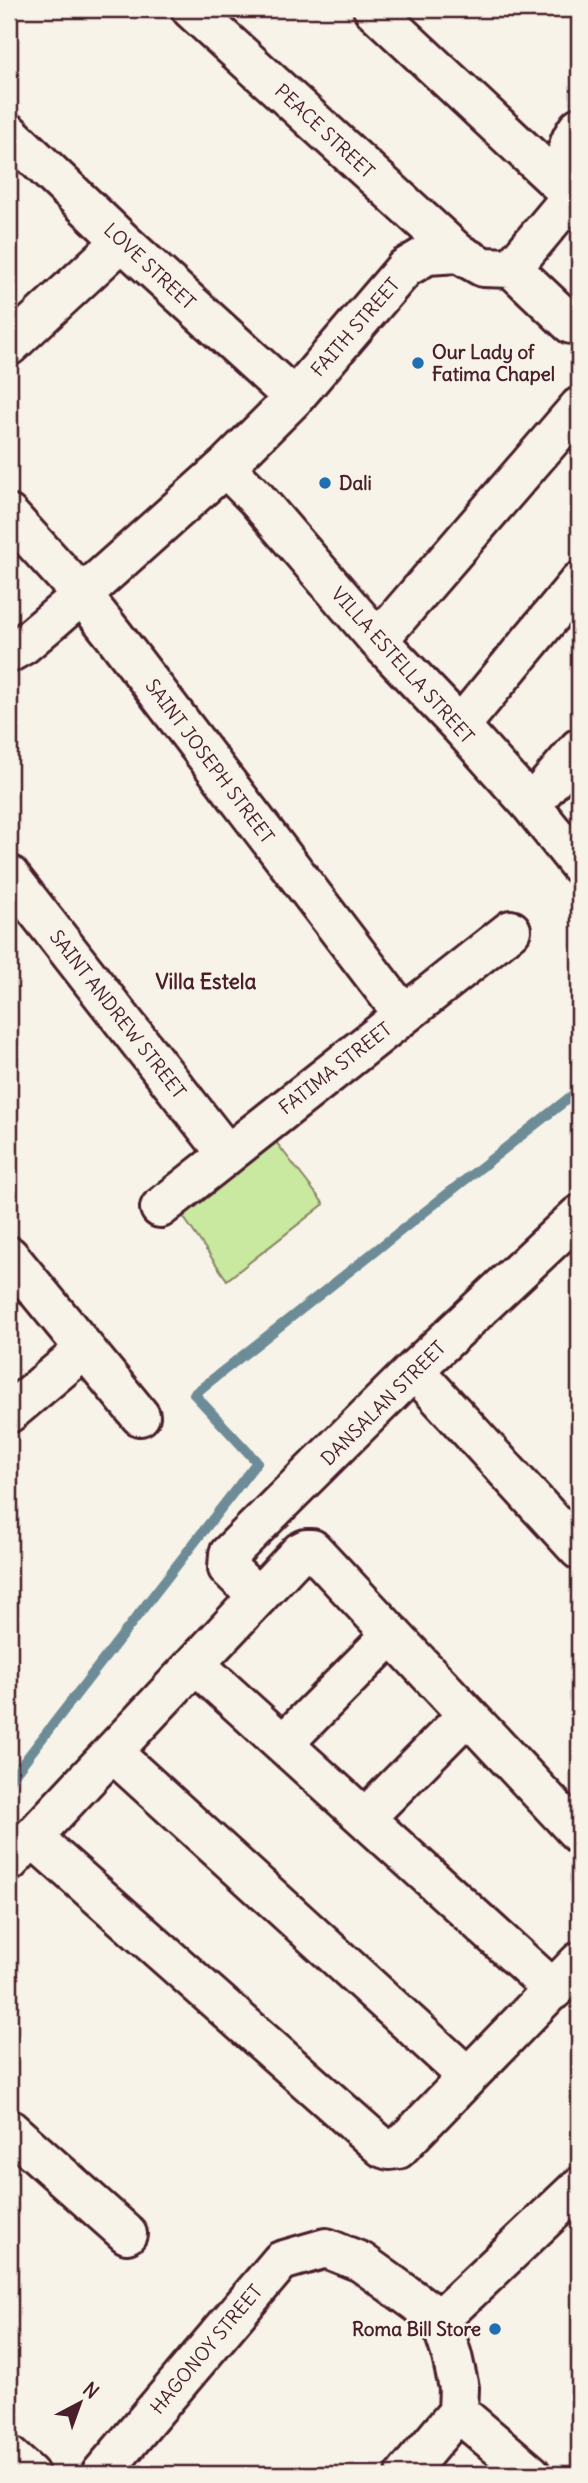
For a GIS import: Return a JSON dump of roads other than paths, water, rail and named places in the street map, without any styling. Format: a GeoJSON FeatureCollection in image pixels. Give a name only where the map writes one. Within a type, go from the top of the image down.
{"type":"FeatureCollection","features":[{"type":"Feature","properties":{"kind":"street","name":"PEACE STREET"},"geometry":{"type":"LineString","coordinates":[[191,9],[458,253]]}},
{"type":"Feature","properties":{"kind":"street"},"geometry":{"type":"LineString","coordinates":[[373,9],[576,199]]}},
{"type":"Feature","properties":{"kind":"street"},"geometry":{"type":"LineString","coordinates":[[576,199],[567,176],[565,157],[572,137],[579,127]]}},
{"type":"Feature","properties":{"kind":"street","name":"LOVE STREET"},"geometry":{"type":"LineString","coordinates":[[9,133],[122,241],[294,398]]}},
{"type":"Feature","properties":{"kind":"street"},"geometry":{"type":"LineString","coordinates":[[512,268],[576,199]]}},
{"type":"Feature","properties":{"kind":"street"},"geometry":{"type":"LineString","coordinates":[[9,346],[122,241]]}},
{"type":"Feature","properties":{"kind":"street"},"geometry":{"type":"LineString","coordinates":[[458,253],[483,267],[512,268],[571,324]]}},
{"type":"Feature","properties":{"kind":"street","name":"FAITH STREET"},"geometry":{"type":"LineString","coordinates":[[9,653],[23,645],[82,595],[225,467],[294,398],[405,268],[427,255],[458,253]]}},
{"type":"Feature","properties":{"kind":"street"},"geometry":{"type":"LineString","coordinates":[[378,640],[579,407]]}},
{"type":"Feature","properties":{"kind":"street","name":"VILLA ESTELLA STREET"},"geometry":{"type":"LineString","coordinates":[[225,467],[255,497],[378,640],[531,805],[579,864]]}},
{"type":"Feature","properties":{"kind":"street","name":"SAINT JOSEPH STREET"},"geometry":{"type":"LineString","coordinates":[[9,515],[82,595],[403,1014]]}},
{"type":"Feature","properties":{"kind":"street"},"geometry":{"type":"LineString","coordinates":[[460,726],[579,582]]}},
{"type":"Feature","properties":{"kind":"street"},"geometry":{"type":"LineString","coordinates":[[531,805],[579,748]]}},
{"type":"Feature","properties":{"kind":"street","name":"SAINT ANDREW STREET"},"geometry":{"type":"LineString","coordinates":[[9,875],[227,1154]]}},
{"type":"Feature","properties":{"kind":"street","name":"FATIMA STREET"},"geometry":{"type":"LineString","coordinates":[[160,1208],[511,930]]}},
{"type":"Feature","properties":{"kind":"street","name":"DANSALAN STREET"},"geometry":{"type":"LineString","coordinates":[[258,1598],[228,1567],[229,1554],[414,1370],[578,1219]]}},
{"type":"Feature","properties":{"kind":"street"},"geometry":{"type":"LineString","coordinates":[[9,1256],[140,1416]]}},
{"type":"Feature","properties":{"kind":"street"},"geometry":{"type":"LineString","coordinates":[[9,1413],[85,1349]]}},
{"type":"Feature","properties":{"kind":"street"},"geometry":{"type":"LineString","coordinates":[[414,1370],[579,1550]]}},
{"type":"Feature","properties":{"kind":"street"},"geometry":{"type":"LineString","coordinates":[[579,1834],[312,1549],[306,1549],[300,1552],[20,1849],[383,2148],[390,2150],[398,2149],[579,1962]]}},
{"type":"Feature","properties":{"kind":"street"},"geometry":{"type":"LineString","coordinates":[[283,1744],[392,1634]]}},
{"type":"Feature","properties":{"kind":"street"},"geometry":{"type":"LineString","coordinates":[[196,1665],[554,1990]]}},
{"type":"Feature","properties":{"kind":"street"},"geometry":{"type":"LineString","coordinates":[[365,1818],[467,1715]]}},
{"type":"Feature","properties":{"kind":"street"},"geometry":{"type":"LineString","coordinates":[[112,1752],[467,2076]]}},
{"type":"Feature","properties":{"kind":"street"},"geometry":{"type":"LineString","coordinates":[[9,2129],[127,2234]]}},
{"type":"Feature","properties":{"kind":"street"},"geometry":{"type":"LineString","coordinates":[[406,2474],[458,2412],[459,2388],[440,2319],[574,2203]]}},
{"type":"Feature","properties":{"kind":"street","name":"HAGONOY STREET"},"geometry":{"type":"LineString","coordinates":[[101,2474],[281,2261],[326,2248],[361,2262],[440,2319]]}},
{"type":"Feature","properties":{"kind":"street"},"geometry":{"type":"LineString","coordinates":[[458,2412],[531,2474]]}},
{"type":"Feature","properties":{"kind":"street"},"geometry":{"type":"LineString","coordinates":[[9,2456],[29,2474]]}},
{"type":"Feature","properties":{"kind":"waterway"},"geometry":{"type":"LineString","coordinates":[[9,1781],[257,1462],[194,1394],[579,1090]]}},
{"type":"Feature","properties":{"kind":"place","name":"Our Lady of Fatima Chapel"},"geometry":{"type":"Point","coordinates":[418,363]}},
{"type":"Feature","properties":{"kind":"place","name":"Dali"},"geometry":{"type":"Point","coordinates":[325,483]}},
{"type":"Feature","properties":{"kind":"place","name":"Roma Bill Store"},"geometry":{"type":"Point","coordinates":[495,2329]}},
{"type":"Feature","properties":{"kind":"district","name":"Villa Estela"},"geometry":{"type":"Point","coordinates":[206,981]}}]}
